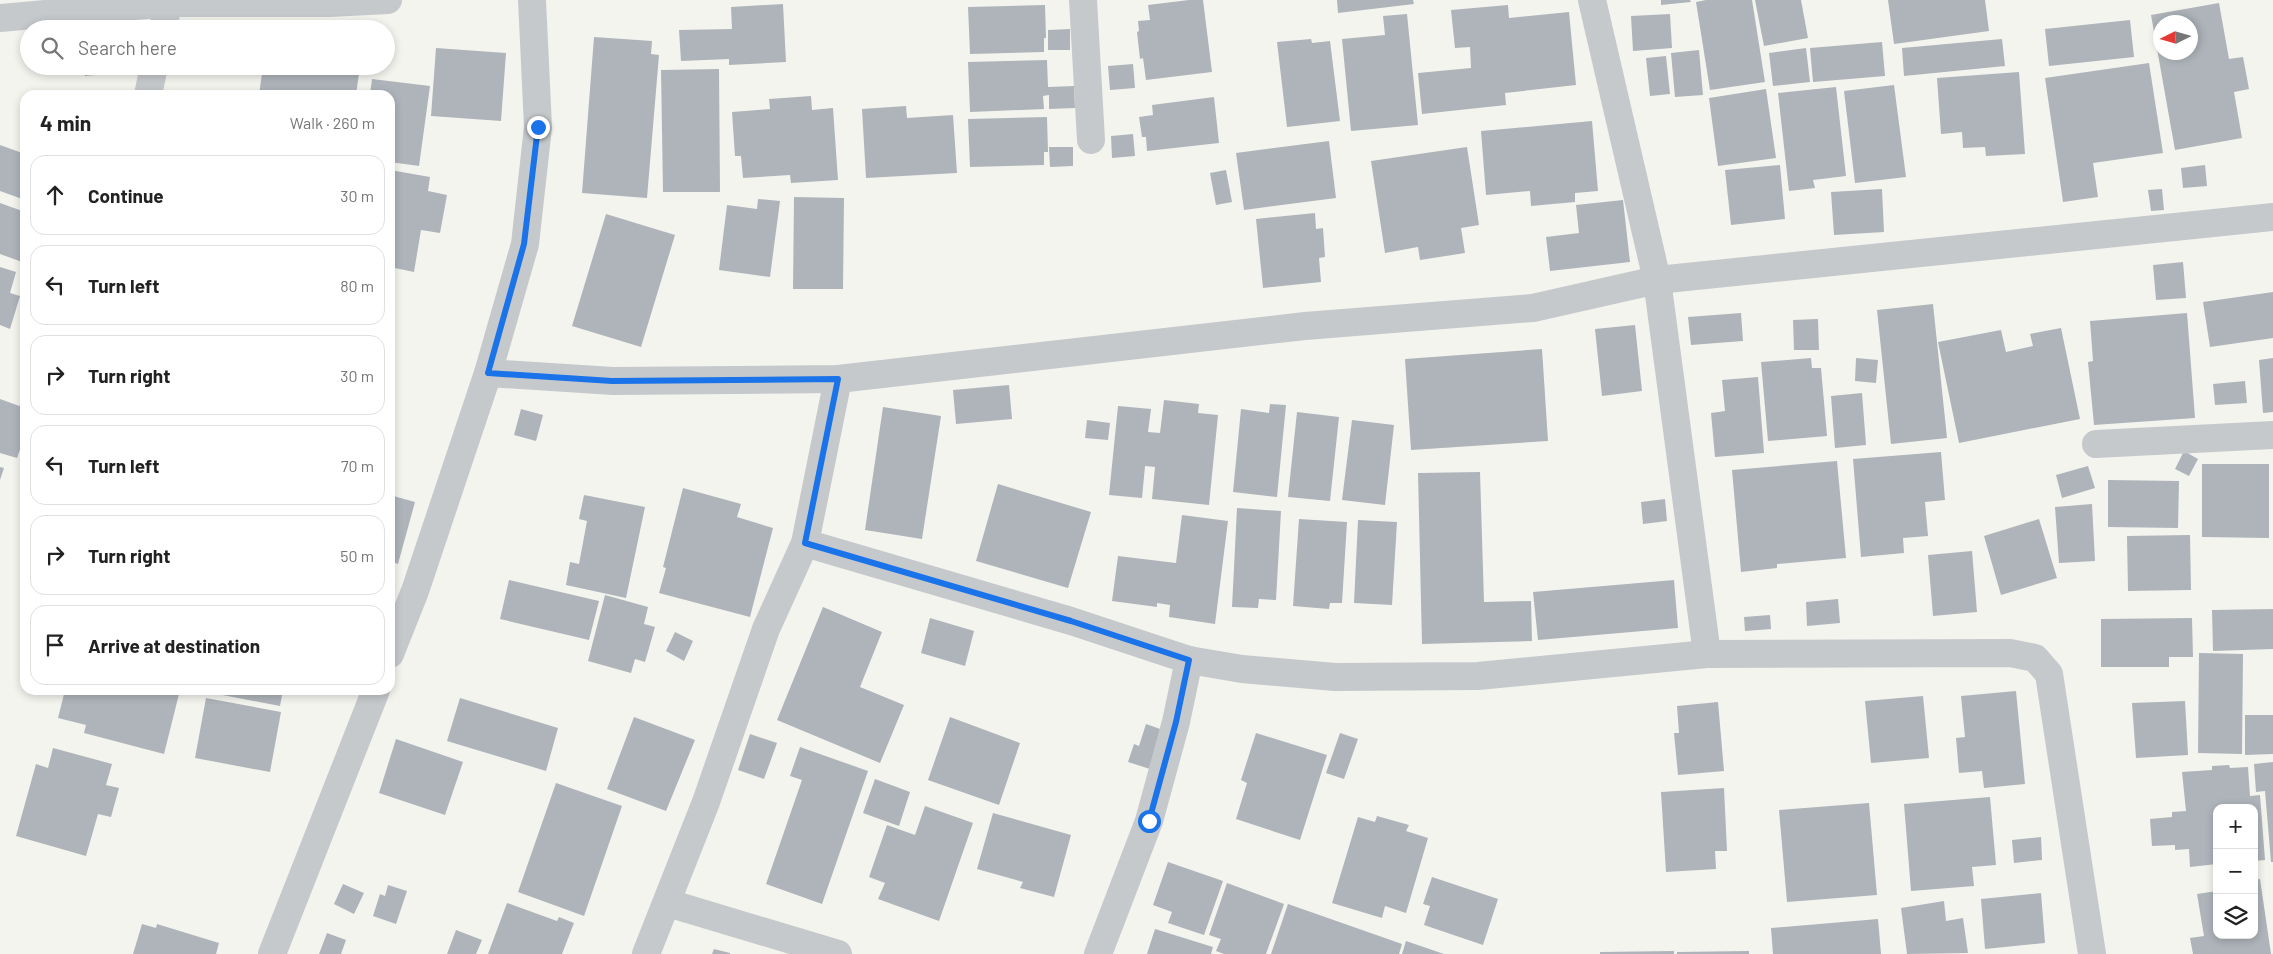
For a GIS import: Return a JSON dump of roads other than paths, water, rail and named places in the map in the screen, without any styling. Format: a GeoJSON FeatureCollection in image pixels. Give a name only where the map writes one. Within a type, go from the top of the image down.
{"type":"FeatureCollection","features":[{"type":"Feature","properties":{"kind":"street"},"geometry":{"type":"LineString","coordinates":[[0,18],[165,16],[388,0]]}},
{"type":"Feature","properties":{"kind":"street"},"geometry":{"type":"LineString","coordinates":[[395,641],[415,591],[488,373],[524,244],[538,127],[532,0]]}},
{"type":"Feature","properties":{"kind":"street"},"geometry":{"type":"LineString","coordinates":[[1083,0],[1091,140]]}},
{"type":"Feature","properties":{"kind":"street"},"geometry":{"type":"LineString","coordinates":[[1592,0],[1657,280],[1708,654]]}},
{"type":"Feature","properties":{"kind":"street"},"geometry":{"type":"LineString","coordinates":[[149,90],[152,75]]}},
{"type":"Feature","properties":{"kind":"street"},"geometry":{"type":"LineString","coordinates":[[488,373],[612,381],[838,379],[1305,326],[1533,308],[1657,280],[2273,217]]}},
{"type":"Feature","properties":{"kind":"street"},"geometry":{"type":"LineString","coordinates":[[646,954],[668,903],[706,802],[766,629],[805,543],[838,379]]}},
{"type":"Feature","properties":{"kind":"street"},"geometry":{"type":"LineString","coordinates":[[2096,444],[2273,435]]}},
{"type":"Feature","properties":{"kind":"street"},"geometry":{"type":"LineString","coordinates":[[805,543],[1071,621],[1189,660],[1242,670],[1335,677],[1468,676],[1708,654],[2010,653],[2034,658],[2049,674],[2092,954]]}},
{"type":"Feature","properties":{"kind":"street"},"geometry":{"type":"LineString","coordinates":[[1098,954],[1149,821],[1176,722],[1189,660]]}},
{"type":"Feature","properties":{"kind":"street"},"geometry":{"type":"LineString","coordinates":[[272,954],[374,695]]}},
{"type":"Feature","properties":{"kind":"street"},"geometry":{"type":"LineString","coordinates":[[668,903],[838,954]]}}]}
